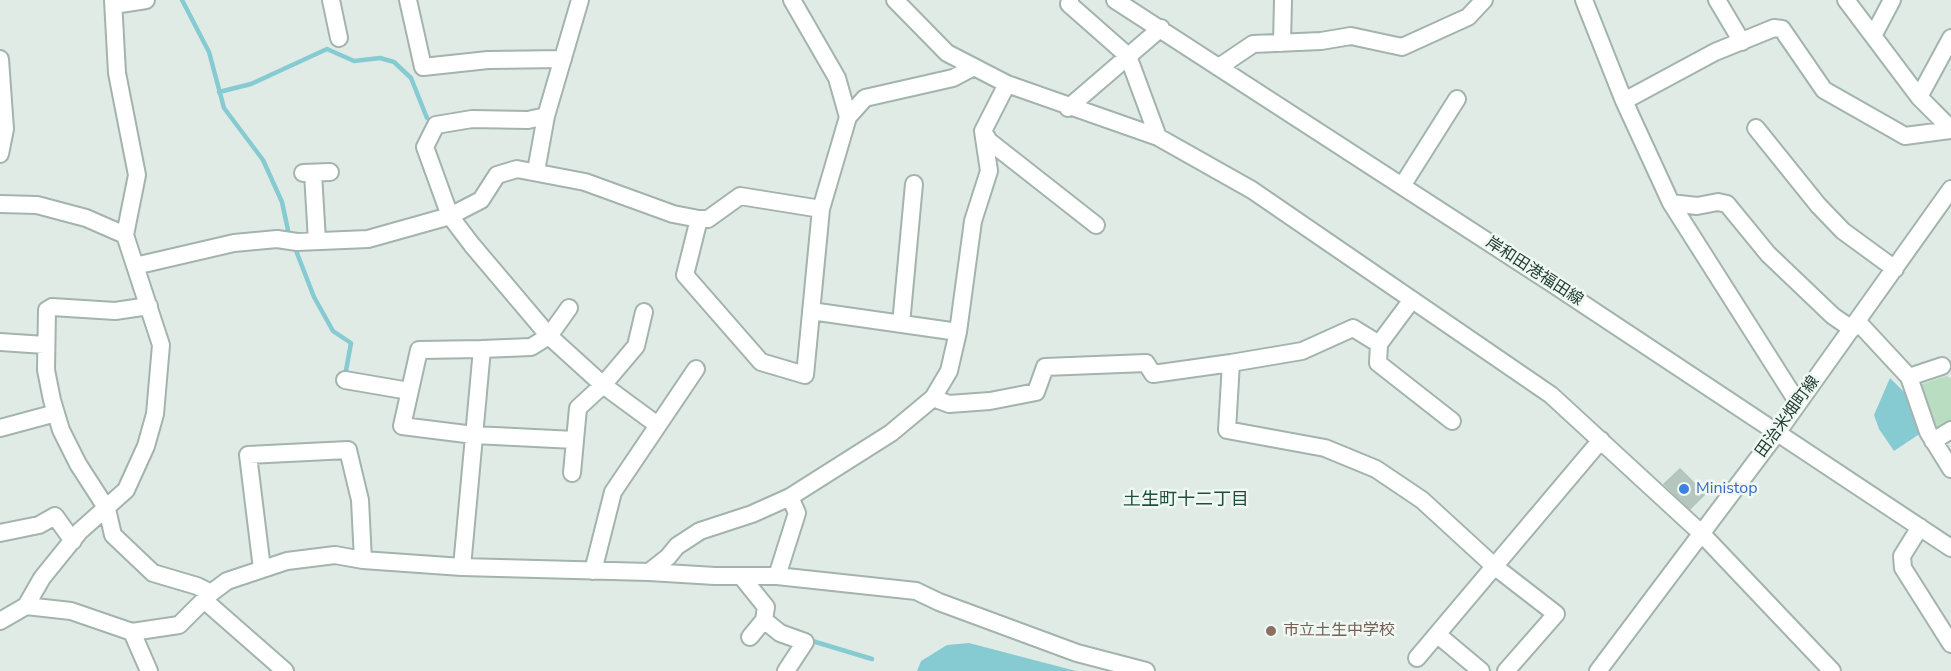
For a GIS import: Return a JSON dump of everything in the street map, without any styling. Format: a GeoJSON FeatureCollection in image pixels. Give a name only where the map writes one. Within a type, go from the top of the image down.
{"type":"FeatureCollection","features":[{"type":"Feature","properties":{"kind":"street"},"geometry":{"type":"LineString","coordinates":[[0,620],[26,606],[42,578],[73,541],[126,490],[146,446],[155,414],[161,345],[126,235],[137,175],[117,73],[113,3],[146,0]]}},
{"type":"Feature","properties":{"kind":"street"},"geometry":{"type":"LineString","coordinates":[[331,0],[339,38]]}},
{"type":"Feature","properties":{"kind":"street"},"geometry":{"type":"LineString","coordinates":[[408,0],[423,67],[488,60],[563,59]]}},
{"type":"Feature","properties":{"kind":"street"},"geometry":{"type":"LineString","coordinates":[[536,171],[546,116],[580,0]]}},
{"type":"Feature","properties":{"kind":"street"},"geometry":{"type":"LineString","coordinates":[[792,0],[837,78],[848,117]]}},
{"type":"Feature","properties":{"kind":"street"},"geometry":{"type":"LineString","coordinates":[[895,0],[946,53],[1007,84],[1068,108],[1158,137],[1252,190],[1551,395],[1701,533],[1832,671]]}},
{"type":"Feature","properties":{"kind":"street"},"geometry":{"type":"LineString","coordinates":[[1070,0],[1069,3],[1128,56],[1158,137]]}},
{"type":"Feature","properties":{"kind":"street","name":"岸和田港福田線"},"geometry":{"type":"LineString","coordinates":[[1115,0],[1161,28],[1951,548]]}},
{"type":"Feature","properties":{"kind":"street"},"geometry":{"type":"LineString","coordinates":[[1282,43],[1283,0]]}},
{"type":"Feature","properties":{"kind":"street"},"geometry":{"type":"LineString","coordinates":[[1218,67],[1253,44],[1321,41],[1351,36],[1401,47],[1468,17],[1484,0]]}},
{"type":"Feature","properties":{"kind":"street"},"geometry":{"type":"LineString","coordinates":[[1584,0],[1624,101],[1671,203],[1798,403]]}},
{"type":"Feature","properties":{"kind":"street"},"geometry":{"type":"LineString","coordinates":[[1717,0],[1743,42]]}},
{"type":"Feature","properties":{"kind":"street"},"geometry":{"type":"LineString","coordinates":[[1846,0],[1919,97],[1951,130]]}},
{"type":"Feature","properties":{"kind":"street"},"geometry":{"type":"LineString","coordinates":[[1873,36],[1892,0]]}},
{"type":"Feature","properties":{"kind":"street"},"geometry":{"type":"LineString","coordinates":[[1068,108],[1161,28]]}},
{"type":"Feature","properties":{"kind":"street"},"geometry":{"type":"LineString","coordinates":[[1624,101],[1715,52],[1774,28],[1782,29],[1824,90],[1905,136],[1951,130]]}},
{"type":"Feature","properties":{"kind":"street"},"geometry":{"type":"LineString","coordinates":[[1919,97],[1951,38]]}},
{"type":"Feature","properties":{"kind":"street"},"geometry":{"type":"LineString","coordinates":[[0,59],[4,129],[0,154]]}},
{"type":"Feature","properties":{"kind":"street"},"geometry":{"type":"LineString","coordinates":[[699,219],[685,275],[761,362],[805,375],[821,209],[848,117],[865,98],[953,78],[974,67]]}},
{"type":"Feature","properties":{"kind":"street"},"geometry":{"type":"LineString","coordinates":[[649,572],[668,557],[677,546],[700,531],[752,514],[790,497],[891,433],[933,398],[949,371],[958,332],[973,221],[989,171],[983,131],[1007,84]]}},
{"type":"Feature","properties":{"kind":"street"},"geometry":{"type":"LineString","coordinates":[[1402,186],[1448,103]]}},
{"type":"Feature","properties":{"kind":"street"},"geometry":{"type":"LineString","coordinates":[[546,116],[528,120],[472,119],[436,125],[425,147],[450,216],[472,245],[549,336],[603,385],[656,424]]}},
{"type":"Feature","properties":{"kind":"street"},"geometry":{"type":"LineString","coordinates":[[1756,128],[1818,205],[1843,231],[1895,269]]}},
{"type":"Feature","properties":{"kind":"street"},"geometry":{"type":"LineString","coordinates":[[983,131],[989,141],[1096,225]]}},
{"type":"Feature","properties":{"kind":"street"},"geometry":{"type":"LineString","coordinates":[[135,266],[234,243],[277,239],[317,241],[368,239],[450,216],[481,200],[497,175],[517,169],[585,182],[673,214],[699,219],[708,219],[740,196],[821,209]]}},
{"type":"Feature","properties":{"kind":"street"},"geometry":{"type":"LineString","coordinates":[[317,241],[307,173],[330,172]]}},
{"type":"Feature","properties":{"kind":"street"},"geometry":{"type":"LineString","coordinates":[[901,324],[914,184]]}},
{"type":"Feature","properties":{"kind":"street","name":"田治米畑町線"},"geometry":{"type":"LineString","coordinates":[[1598,671],[1777,433],[1951,189]]}},
{"type":"Feature","properties":{"kind":"street"},"geometry":{"type":"LineString","coordinates":[[0,200],[37,205],[86,218],[126,235]]}},
{"type":"Feature","properties":{"kind":"street"},"geometry":{"type":"LineString","coordinates":[[1671,203],[1697,206],[1718,202],[1727,204],[1768,254],[1833,316],[1855,325],[1909,377],[1933,441],[1951,469]]}},
{"type":"Feature","properties":{"kind":"street"},"geometry":{"type":"LineString","coordinates":[[1411,301],[1379,344],[1378,363],[1452,421]]}},
{"type":"Feature","properties":{"kind":"street"},"geometry":{"type":"LineString","coordinates":[[149,306],[115,311],[52,307],[47,310],[46,370],[56,413],[78,464],[107,509],[113,535],[153,573],[197,586],[285,671]]}},
{"type":"Feature","properties":{"kind":"street"},"geometry":{"type":"LineString","coordinates":[[569,308],[549,336],[531,347],[418,350],[402,426],[474,435],[575,440]]}},
{"type":"Feature","properties":{"kind":"street"},"geometry":{"type":"LineString","coordinates":[[811,311],[958,332]]}},
{"type":"Feature","properties":{"kind":"street"},"geometry":{"type":"LineString","coordinates":[[572,473],[578,408],[603,385],[636,346],[644,312]]}},
{"type":"Feature","properties":{"kind":"street"},"geometry":{"type":"LineString","coordinates":[[933,398],[949,404],[1036,392],[1045,368],[1146,363],[1153,374],[1231,363],[1302,351],[1353,328],[1379,344]]}},
{"type":"Feature","properties":{"kind":"street"},"geometry":{"type":"LineString","coordinates":[[0,342],[45,345]]}},
{"type":"Feature","properties":{"kind":"street"},"geometry":{"type":"LineString","coordinates":[[462,567],[482,349]]}},
{"type":"Feature","properties":{"kind":"street"},"geometry":{"type":"LineString","coordinates":[[1231,363],[1227,430],[1325,448],[1376,469],[1422,500],[1494,566],[1556,614],[1506,671]]}},
{"type":"Feature","properties":{"kind":"street"},"geometry":{"type":"LineString","coordinates":[[1909,377],[1942,366]]}},
{"type":"Feature","properties":{"kind":"street"},"geometry":{"type":"LineString","coordinates":[[593,571],[613,492],[656,424],[696,369]]}},
{"type":"Feature","properties":{"kind":"street"},"geometry":{"type":"LineString","coordinates":[[345,380],[409,391]]}},
{"type":"Feature","properties":{"kind":"street"},"geometry":{"type":"LineString","coordinates":[[0,428],[56,413]]}},
{"type":"Feature","properties":{"kind":"street"},"geometry":{"type":"LineString","coordinates":[[1933,441],[1951,430]]}},
{"type":"Feature","properties":{"kind":"street"},"geometry":{"type":"LineString","coordinates":[[1417,658],[1601,440]]}},
{"type":"Feature","properties":{"kind":"street"},"geometry":{"type":"LineString","coordinates":[[262,569],[248,455],[348,450],[360,500],[363,560]]}},
{"type":"Feature","properties":{"kind":"street"},"geometry":{"type":"LineString","coordinates":[[777,576],[797,513],[790,497]]}},
{"type":"Feature","properties":{"kind":"street"},"geometry":{"type":"LineString","coordinates":[[0,533],[39,525],[55,516],[73,541]]}},
{"type":"Feature","properties":{"kind":"street"},"geometry":{"type":"LineString","coordinates":[[1920,527],[1902,556],[1903,567],[1951,644]]}},
{"type":"Feature","properties":{"kind":"street"},"geometry":{"type":"LineString","coordinates":[[26,606],[71,611],[132,632],[178,626],[208,596],[227,581],[287,561],[335,555],[363,560],[462,567],[777,576],[916,591],[939,603],[1077,653],[1146,671]]}},
{"type":"Feature","properties":{"kind":"street"},"geometry":{"type":"LineString","coordinates":[[741,576],[766,607],[764,620],[750,637]]}},
{"type":"Feature","properties":{"kind":"street"},"geometry":{"type":"LineString","coordinates":[[764,620],[780,633],[805,642],[786,671]]}},
{"type":"Feature","properties":{"kind":"street"},"geometry":{"type":"LineString","coordinates":[[132,632],[149,671]]}},
{"type":"Feature","properties":{"kind":"street"},"geometry":{"type":"LineString","coordinates":[[1438,635],[1481,671]]}},
{"type":"Feature","properties":{"kind":"green space"},"geometry":{"type":"Polygon","coordinates":[[[1946,376],[1951,378],[1951,423],[1938,431],[1932,431],[1918,392],[1922,384],[1946,376]]]}},
{"type":"Feature","properties":{"kind":"water"},"geometry":{"type":"Polygon","coordinates":[[[1890,378],[1908,396],[1921,433],[1894,451],[1879,429],[1874,415],[1890,378]]]}},
{"type":"Feature","properties":{"kind":"water"},"geometry":{"type":"Polygon","coordinates":[[[969,643],[1076,671],[917,671],[921,661],[947,645],[969,643]]]}},
{"type":"Feature","properties":{"kind":"building","name":"Ministop"},"geometry":{"type":"Polygon","coordinates":[[[1680,469],[1705,494],[1690,509],[1664,484],[1680,469]]]}},
{"type":"Feature","properties":{"kind":"waterway"},"geometry":{"type":"LineString","coordinates":[[182,0],[209,52],[224,108],[263,160],[282,202],[289,235]]}},
{"type":"Feature","properties":{"kind":"waterway"},"geometry":{"type":"LineString","coordinates":[[219,92],[251,84],[327,49],[354,61],[380,58],[394,62],[411,78],[427,118]]}},
{"type":"Feature","properties":{"kind":"waterway"},"geometry":{"type":"LineString","coordinates":[[295,248],[314,297],[333,331],[351,343],[345,376]]}},
{"type":"Feature","properties":{"kind":"waterway"},"geometry":{"type":"LineString","coordinates":[[809,640],[872,659]]}},
{"type":"Feature","properties":{"kind":"place","name":"Ministop"},"geometry":{"type":"Point","coordinates":[1684,489]}},
{"type":"Feature","properties":{"kind":"place","name":"市立土生中学校"},"geometry":{"type":"Point","coordinates":[1271,631]}},
{"type":"Feature","properties":{"kind":"district","name":"土生町十二丁目"},"geometry":{"type":"Point","coordinates":[1186,501]}}]}
